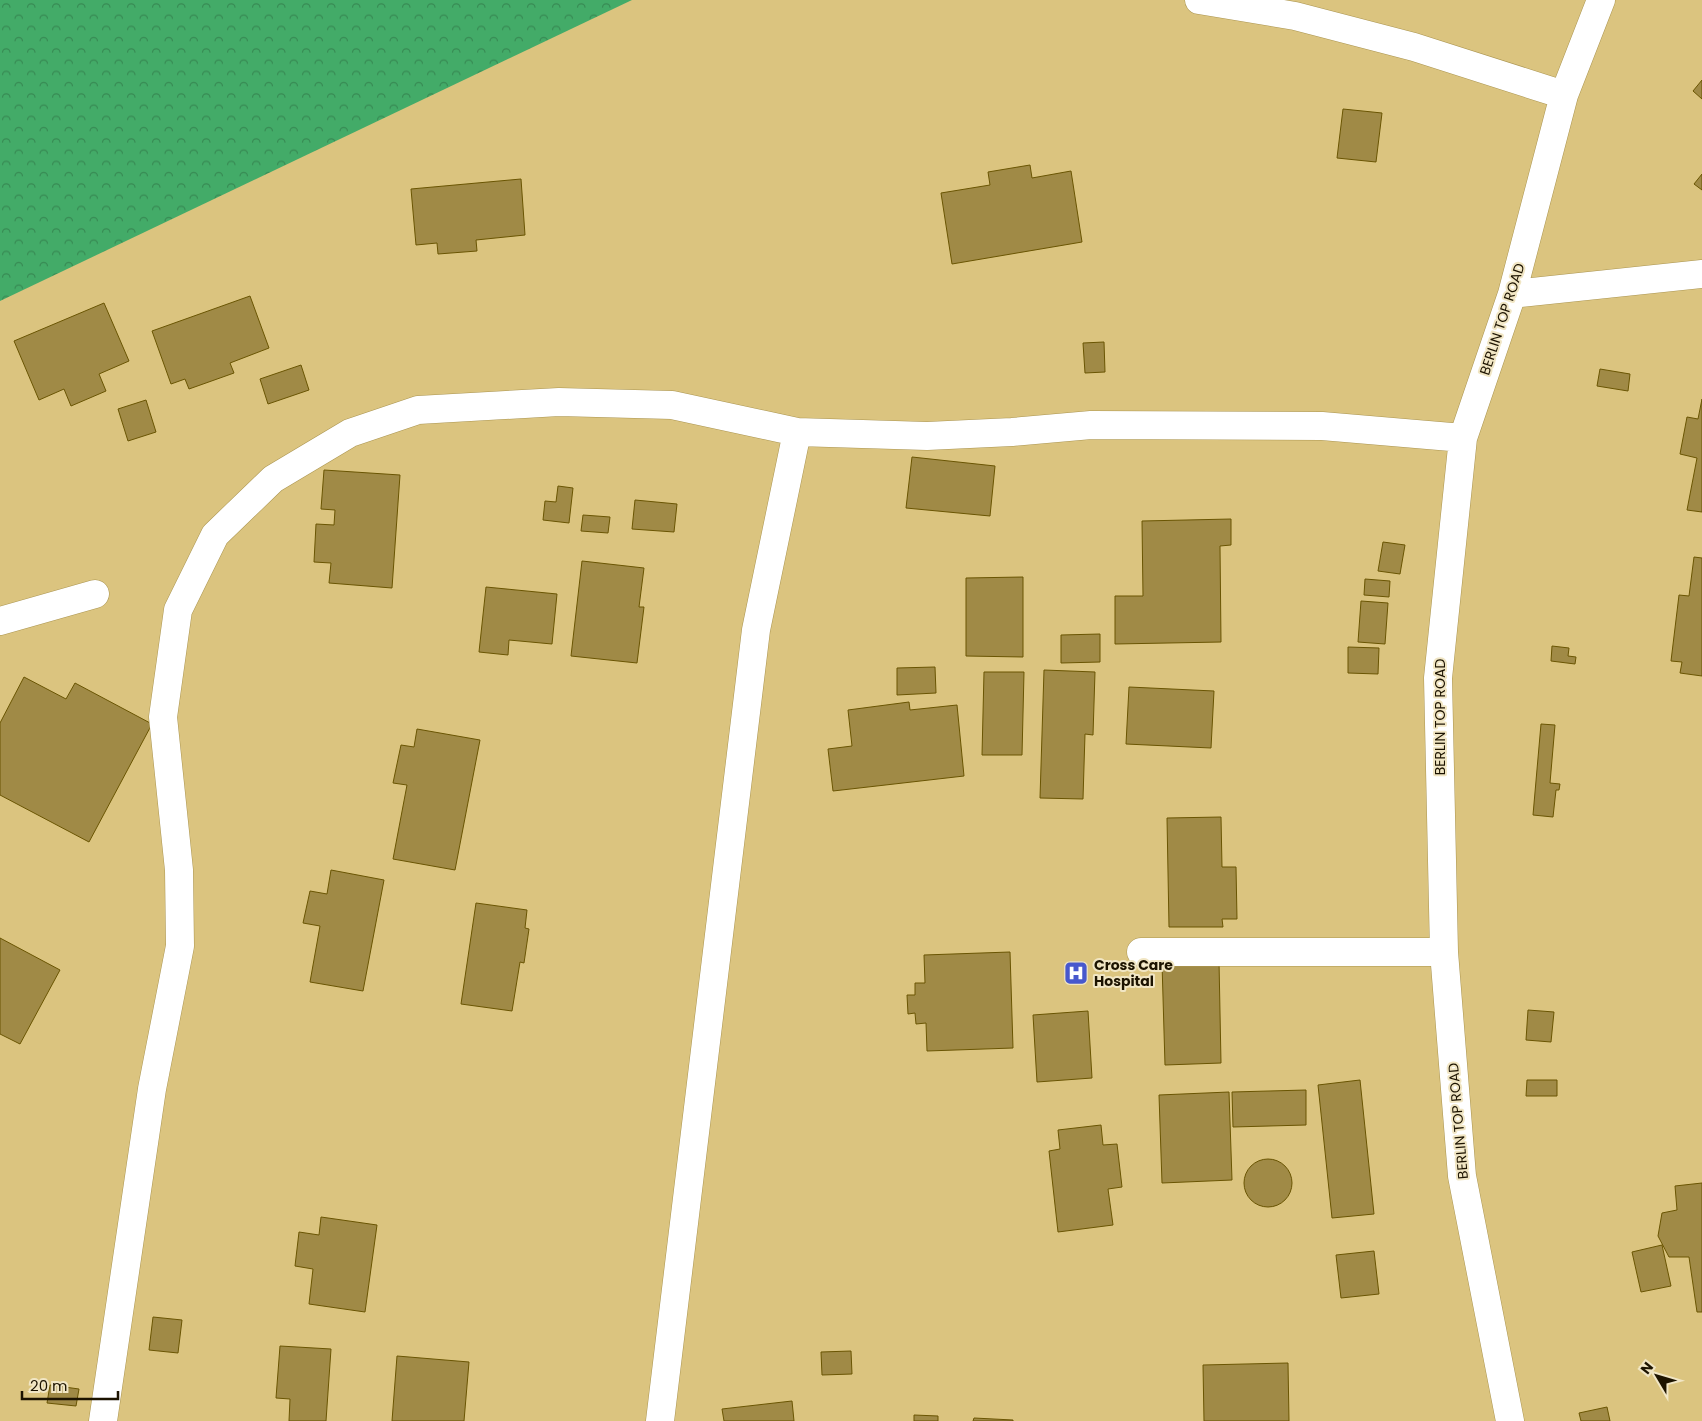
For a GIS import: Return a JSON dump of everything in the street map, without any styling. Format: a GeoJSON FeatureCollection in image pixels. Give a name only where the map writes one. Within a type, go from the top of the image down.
{"type":"FeatureCollection","features":[{"type":"Feature","properties":{"kind":"street"},"geometry":{"type":"LineString","coordinates":[[1199,0],[1295,16],[1414,47],[1564,95]]}},
{"type":"Feature","properties":{"kind":"street","name":"BERLIN TOP ROAD"},"geometry":{"type":"LineString","coordinates":[[1510,1421],[1462,1176],[1444,952],[1438,678],[1463,438],[1512,294],[1564,95],[1601,0]]}},
{"type":"Feature","properties":{"kind":"street"},"geometry":{"type":"LineString","coordinates":[[1512,294],[1702,274]]}},
{"type":"Feature","properties":{"kind":"street"},"geometry":{"type":"LineString","coordinates":[[103,1421],[152,1089],[180,946],[179,870],[162,717],[178,610],[215,535],[273,479],[350,433],[418,410],[559,402],[672,405],[797,432],[927,436],[1012,432],[1090,425],[1312,426],[1463,438]]}},
{"type":"Feature","properties":{"kind":"street"},"geometry":{"type":"LineString","coordinates":[[660,1421],[756,630],[797,432]]}},
{"type":"Feature","properties":{"kind":"street"},"geometry":{"type":"LineString","coordinates":[[0,621],[94,594]]}},
{"type":"Feature","properties":{"kind":"street"},"geometry":{"type":"LineString","coordinates":[[1141,952],[1444,952]]}},
{"type":"Feature","properties":{"kind":"green space"},"geometry":{"type":"Polygon","coordinates":[[[0,0],[632,0],[0,301],[0,0]]]}},
{"type":"Feature","properties":{"kind":"building"},"geometry":{"type":"Polygon","coordinates":[[[1702,80],[1702,99],[1693,91],[1702,80]]]}},
{"type":"Feature","properties":{"kind":"building"},"geometry":{"type":"Polygon","coordinates":[[[1343,109],[1382,113],[1376,162],[1337,158],[1343,109]]]}},
{"type":"Feature","properties":{"kind":"building"},"geometry":{"type":"Polygon","coordinates":[[[1030,165],[1032,178],[1071,171],[1082,242],[952,264],[941,193],[990,185],[988,172],[1030,165]]]}},
{"type":"Feature","properties":{"kind":"building"},"geometry":{"type":"Polygon","coordinates":[[[1702,174],[1702,190],[1694,184],[1702,174]]]}},
{"type":"Feature","properties":{"kind":"building"},"geometry":{"type":"Polygon","coordinates":[[[521,179],[525,235],[476,240],[477,251],[438,254],[437,243],[416,245],[411,189],[521,179]]]}},
{"type":"Feature","properties":{"kind":"building"},"geometry":{"type":"Polygon","coordinates":[[[250,296],[269,348],[230,363],[234,373],[189,389],[185,379],[171,384],[152,331],[250,296]]]}},
{"type":"Feature","properties":{"kind":"building"},"geometry":{"type":"Polygon","coordinates":[[[104,303],[129,361],[99,374],[106,391],[71,406],[64,389],[39,400],[14,341],[104,303]]]}},
{"type":"Feature","properties":{"kind":"building"},"geometry":{"type":"Polygon","coordinates":[[[1104,342],[1105,372],[1085,373],[1083,343],[1104,342]]]}},
{"type":"Feature","properties":{"kind":"building"},"geometry":{"type":"Polygon","coordinates":[[[301,365],[309,390],[268,404],[260,379],[301,365]]]}},
{"type":"Feature","properties":{"kind":"building"},"geometry":{"type":"Polygon","coordinates":[[[1600,369],[1630,374],[1628,391],[1597,386],[1600,369]]]}},
{"type":"Feature","properties":{"kind":"building"},"geometry":{"type":"Polygon","coordinates":[[[1702,399],[1702,512],[1687,510],[1697,458],[1680,454],[1687,417],[1698,419],[1702,399]]]}},
{"type":"Feature","properties":{"kind":"building"},"geometry":{"type":"Polygon","coordinates":[[[146,400],[156,432],[128,441],[118,409],[146,400]]]}},
{"type":"Feature","properties":{"kind":"building"},"geometry":{"type":"Polygon","coordinates":[[[912,457],[995,466],[990,516],[906,508],[912,457]]]}},
{"type":"Feature","properties":{"kind":"building"},"geometry":{"type":"Polygon","coordinates":[[[324,470],[400,475],[392,588],[329,583],[331,563],[314,562],[316,524],[334,525],[335,510],[321,509],[324,470]]]}},
{"type":"Feature","properties":{"kind":"building"},"geometry":{"type":"Polygon","coordinates":[[[558,486],[573,488],[569,523],[543,520],[545,501],[556,502],[558,486]]]}},
{"type":"Feature","properties":{"kind":"building"},"geometry":{"type":"Polygon","coordinates":[[[635,500],[677,504],[674,532],[632,529],[635,500]]]}},
{"type":"Feature","properties":{"kind":"building"},"geometry":{"type":"Polygon","coordinates":[[[583,515],[610,517],[608,533],[581,531],[583,515]]]}},
{"type":"Feature","properties":{"kind":"building"},"geometry":{"type":"Polygon","coordinates":[[[1231,519],[1231,545],[1220,546],[1221,642],[1115,644],[1115,596],[1143,596],[1142,521],[1231,519]]]}},
{"type":"Feature","properties":{"kind":"building"},"geometry":{"type":"Polygon","coordinates":[[[1383,542],[1405,545],[1400,574],[1378,571],[1383,542]]]}},
{"type":"Feature","properties":{"kind":"building"},"geometry":{"type":"Polygon","coordinates":[[[1694,557],[1702,558],[1702,676],[1680,673],[1682,662],[1671,661],[1679,595],[1689,596],[1694,557]]]}},
{"type":"Feature","properties":{"kind":"building"},"geometry":{"type":"Polygon","coordinates":[[[582,561],[644,568],[639,607],[644,607],[637,663],[571,656],[582,561]]]}},
{"type":"Feature","properties":{"kind":"building"},"geometry":{"type":"Polygon","coordinates":[[[1023,577],[1023,657],[966,656],[966,578],[1023,577]]]}},
{"type":"Feature","properties":{"kind":"building"},"geometry":{"type":"Polygon","coordinates":[[[1365,579],[1390,581],[1389,597],[1364,595],[1365,579]]]}},
{"type":"Feature","properties":{"kind":"building"},"geometry":{"type":"Polygon","coordinates":[[[486,587],[557,594],[552,644],[509,640],[508,655],[479,652],[486,587]]]}},
{"type":"Feature","properties":{"kind":"building"},"geometry":{"type":"Polygon","coordinates":[[[1361,601],[1388,603],[1385,644],[1358,642],[1361,601]]]}},
{"type":"Feature","properties":{"kind":"building"},"geometry":{"type":"Polygon","coordinates":[[[1100,634],[1100,662],[1061,663],[1061,635],[1100,634]]]}},
{"type":"Feature","properties":{"kind":"building"},"geometry":{"type":"Polygon","coordinates":[[[1552,646],[1569,648],[1568,656],[1576,657],[1575,664],[1551,661],[1552,646]]]}},
{"type":"Feature","properties":{"kind":"building"},"geometry":{"type":"Polygon","coordinates":[[[1348,647],[1379,648],[1378,674],[1348,673],[1348,647]]]}},
{"type":"Feature","properties":{"kind":"building"},"geometry":{"type":"Polygon","coordinates":[[[935,667],[936,693],[897,695],[897,668],[935,667]]]}},
{"type":"Feature","properties":{"kind":"building"},"geometry":{"type":"Polygon","coordinates":[[[1044,670],[1095,672],[1093,735],[1085,734],[1083,799],[1040,798],[1044,670]]]}},
{"type":"Feature","properties":{"kind":"building"},"geometry":{"type":"Polygon","coordinates":[[[984,672],[1024,672],[1022,755],[982,755],[984,672]]]}},
{"type":"Feature","properties":{"kind":"building"},"geometry":{"type":"Polygon","coordinates":[[[24,677],[66,699],[75,683],[152,724],[89,842],[0,795],[0,723],[24,677]]]}},
{"type":"Feature","properties":{"kind":"building"},"geometry":{"type":"Polygon","coordinates":[[[1129,687],[1214,691],[1211,748],[1126,744],[1129,687]]]}},
{"type":"Feature","properties":{"kind":"building"},"geometry":{"type":"Polygon","coordinates":[[[909,702],[910,710],[957,705],[964,776],[833,791],[828,749],[852,746],[848,710],[909,702]]]}},
{"type":"Feature","properties":{"kind":"building"},"geometry":{"type":"Polygon","coordinates":[[[1541,724],[1555,725],[1550,783],[1560,784],[1559,790],[1556,790],[1553,817],[1533,815],[1541,724]]]}},
{"type":"Feature","properties":{"kind":"building"},"geometry":{"type":"Polygon","coordinates":[[[417,729],[480,740],[455,870],[393,859],[407,785],[393,783],[401,745],[414,747],[417,729]]]}},
{"type":"Feature","properties":{"kind":"building"},"geometry":{"type":"Polygon","coordinates":[[[1221,817],[1222,867],[1236,867],[1237,919],[1222,919],[1223,927],[1169,927],[1167,818],[1221,817]]]}},
{"type":"Feature","properties":{"kind":"building"},"geometry":{"type":"Polygon","coordinates":[[[331,870],[384,880],[363,991],[310,982],[320,926],[303,923],[310,891],[327,894],[331,870]]]}},
{"type":"Feature","properties":{"kind":"building"},"geometry":{"type":"Polygon","coordinates":[[[476,903],[527,910],[525,928],[529,929],[524,963],[520,962],[512,1011],[461,1004],[476,903]]]}},
{"type":"Feature","properties":{"kind":"building"},"geometry":{"type":"Polygon","coordinates":[[[0,938],[60,970],[20,1044],[0,1034],[0,938]]]}},
{"type":"Feature","properties":{"kind":"building"},"geometry":{"type":"Polygon","coordinates":[[[1010,952],[1013,1048],[927,1051],[926,1023],[916,1024],[915,1013],[908,1014],[907,995],[915,995],[915,983],[925,983],[924,955],[1010,952]]]}},
{"type":"Feature","properties":{"kind":"building"},"geometry":{"type":"Polygon","coordinates":[[[1219,961],[1221,1063],[1165,1065],[1162,963],[1219,961]]]}},
{"type":"Feature","properties":{"kind":"building"},"geometry":{"type":"Polygon","coordinates":[[[1528,1010],[1554,1012],[1551,1042],[1526,1040],[1528,1010]]]}},
{"type":"Feature","properties":{"kind":"building"},"geometry":{"type":"Polygon","coordinates":[[[1088,1011],[1092,1078],[1037,1082],[1033,1015],[1088,1011]]]}},
{"type":"Feature","properties":{"kind":"building"},"geometry":{"type":"Polygon","coordinates":[[[1360,1080],[1374,1214],[1332,1218],[1318,1085],[1360,1080]]]}},
{"type":"Feature","properties":{"kind":"building"},"geometry":{"type":"Polygon","coordinates":[[[1527,1080],[1557,1080],[1557,1096],[1526,1096],[1527,1080]]]}},
{"type":"Feature","properties":{"kind":"building"},"geometry":{"type":"Polygon","coordinates":[[[1306,1090],[1306,1125],[1233,1127],[1232,1092],[1306,1090]]]}},
{"type":"Feature","properties":{"kind":"building"},"geometry":{"type":"Polygon","coordinates":[[[1229,1092],[1232,1180],[1162,1183],[1159,1095],[1229,1092]]]}},
{"type":"Feature","properties":{"kind":"building"},"geometry":{"type":"Polygon","coordinates":[[[1101,1125],[1103,1145],[1117,1144],[1122,1187],[1108,1189],[1113,1225],[1058,1232],[1049,1151],[1060,1149],[1058,1130],[1101,1125]]]}},
{"type":"Feature","properties":{"kind":"building"},"geometry":{"type":"Polygon","coordinates":[[[1263,1159],[1273,1159],[1285,1166],[1292,1178],[1292,1188],[1285,1200],[1273,1207],[1263,1207],[1255,1203],[1248,1196],[1244,1188],[1244,1178],[1248,1170],[1255,1163],[1263,1159]]]}},
{"type":"Feature","properties":{"kind":"building"},"geometry":{"type":"Polygon","coordinates":[[[1702,1183],[1702,1312],[1697,1312],[1689,1257],[1669,1257],[1658,1236],[1662,1213],[1677,1210],[1675,1186],[1702,1183]]]}},
{"type":"Feature","properties":{"kind":"building"},"geometry":{"type":"Polygon","coordinates":[[[321,1217],[377,1225],[365,1312],[309,1304],[313,1269],[295,1266],[299,1232],[319,1235],[321,1217]]]}},
{"type":"Feature","properties":{"kind":"building"},"geometry":{"type":"Polygon","coordinates":[[[1662,1245],[1671,1286],[1641,1292],[1632,1252],[1662,1245]]]}},
{"type":"Feature","properties":{"kind":"building"},"geometry":{"type":"Polygon","coordinates":[[[1374,1251],[1379,1294],[1341,1298],[1336,1255],[1374,1251]]]}},
{"type":"Feature","properties":{"kind":"building"},"geometry":{"type":"Polygon","coordinates":[[[153,1317],[182,1320],[178,1353],[149,1350],[153,1317]]]}},
{"type":"Feature","properties":{"kind":"building"},"geometry":{"type":"Polygon","coordinates":[[[280,1346],[331,1349],[326,1421],[289,1421],[290,1399],[276,1398],[280,1346]]]}},
{"type":"Feature","properties":{"kind":"building"},"geometry":{"type":"Polygon","coordinates":[[[851,1351],[852,1374],[822,1375],[821,1352],[851,1351]]]}},
{"type":"Feature","properties":{"kind":"building"},"geometry":{"type":"Polygon","coordinates":[[[397,1356],[469,1362],[464,1421],[392,1421],[397,1356]]]}},
{"type":"Feature","properties":{"kind":"building"},"geometry":{"type":"Polygon","coordinates":[[[1288,1363],[1289,1421],[1204,1421],[1203,1365],[1288,1363]]]}},
{"type":"Feature","properties":{"kind":"building"},"geometry":{"type":"Polygon","coordinates":[[[50,1385],[79,1389],[76,1406],[47,1403],[50,1385]]]}},
{"type":"Feature","properties":{"kind":"building"},"geometry":{"type":"Polygon","coordinates":[[[792,1401],[794,1421],[724,1421],[722,1409],[792,1401]]]}},
{"type":"Feature","properties":{"kind":"building"},"geometry":{"type":"Polygon","coordinates":[[[1607,1407],[1610,1421],[1581,1421],[1579,1413],[1607,1407]]]}},
{"type":"Feature","properties":{"kind":"building"},"geometry":{"type":"Polygon","coordinates":[[[914,1415],[938,1416],[938,1421],[914,1421],[914,1415]]]}},
{"type":"Feature","properties":{"kind":"building"},"geometry":{"type":"Polygon","coordinates":[[[974,1418],[1013,1420],[1013,1421],[973,1421],[974,1418]]]}},
{"type":"Feature","properties":{"kind":"place","name":"Cross Care Hospital"},"geometry":{"type":"Point","coordinates":[1076,973]}}]}
